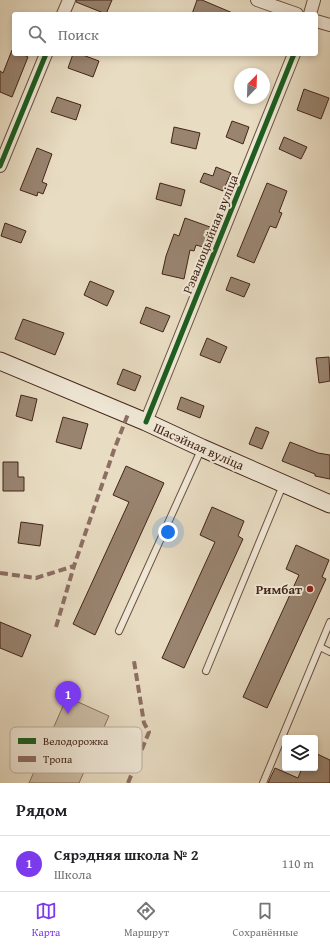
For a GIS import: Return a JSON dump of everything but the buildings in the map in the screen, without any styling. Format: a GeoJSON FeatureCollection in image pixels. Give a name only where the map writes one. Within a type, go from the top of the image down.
{"type":"FeatureCollection","features":[{"type":"Feature","properties":{"kind":"main road","name":"Шасэйная вуліца"},"geometry":{"type":"LineString","coordinates":[[0,361],[146,422],[330,504]]}},
{"type":"Feature","properties":{"kind":"street"},"geometry":{"type":"LineString","coordinates":[[64,12],[69,0]]}},
{"type":"Feature","properties":{"kind":"street"},"geometry":{"type":"LineString","coordinates":[[257,0],[291,12]]}},
{"type":"Feature","properties":{"kind":"street"},"geometry":{"type":"LineString","coordinates":[[311,12],[314,0]]}},
{"type":"Feature","properties":{"kind":"street"},"geometry":{"type":"LineString","coordinates":[[318,22],[330,26]]}},
{"type":"Feature","properties":{"kind":"street"},"geometry":{"type":"LineString","coordinates":[[0,166],[45,56]]}},
{"type":"Feature","properties":{"kind":"street","name":"Рэвалюцыйная вуліца"},"geometry":{"type":"LineString","coordinates":[[146,422],[293,56]]}},
{"type":"Feature","properties":{"kind":"lane"},"geometry":{"type":"LineString","coordinates":[[119,631],[202,448]]}},
{"type":"Feature","properties":{"kind":"lane"},"geometry":{"type":"LineString","coordinates":[[206,671],[283,484]]}},
{"type":"Feature","properties":{"kind":"lane"},"geometry":{"type":"LineString","coordinates":[[263,783],[330,622]]}},
{"type":"Feature","properties":{"kind":"lane"},"geometry":{"type":"LineString","coordinates":[[320,647],[330,652]]}},
{"type":"Feature","properties":{"kind":"shaded area"},"geometry":{"type":"Polygon","coordinates":[[[67,697],[109,716],[104,727],[54,727],[67,697]]]}},
{"type":"Feature","properties":{"kind":"shaded area"},"geometry":{"type":"Polygon","coordinates":[[[33,773],[83,773],[79,783],[29,783],[33,773]]]}},
{"type":"Feature","properties":{"kind":"marked path"},"geometry":{"type":"LineString","coordinates":[[0,573],[36,578],[74,566],[128,414]]}},
{"type":"Feature","properties":{"kind":"marked path"},"geometry":{"type":"LineString","coordinates":[[56,627],[74,566]]}},
{"type":"Feature","properties":{"kind":"marked path"},"geometry":{"type":"LineString","coordinates":[[134,661],[144,723],[149,732],[142,749]]}},
{"type":"Feature","properties":{"kind":"marked path"},"geometry":{"type":"LineString","coordinates":[[128,783],[132,773]]}},
{"type":"Feature","properties":{"kind":"cycle path"},"geometry":{"type":"LineString","coordinates":[[0,166],[45,56]]}},
{"type":"Feature","properties":{"kind":"cycle path"},"geometry":{"type":"LineString","coordinates":[[146,422],[293,56]]}},
{"type":"Feature","properties":{"kind":"place","name":"Римбат"},"geometry":{"type":"Point","coordinates":[310,589]}},
{"type":"Feature","properties":{"kind":"place","name":"Сярэдняя школа № 2"},"geometry":{"type":"Point","coordinates":[68,714]}}]}
